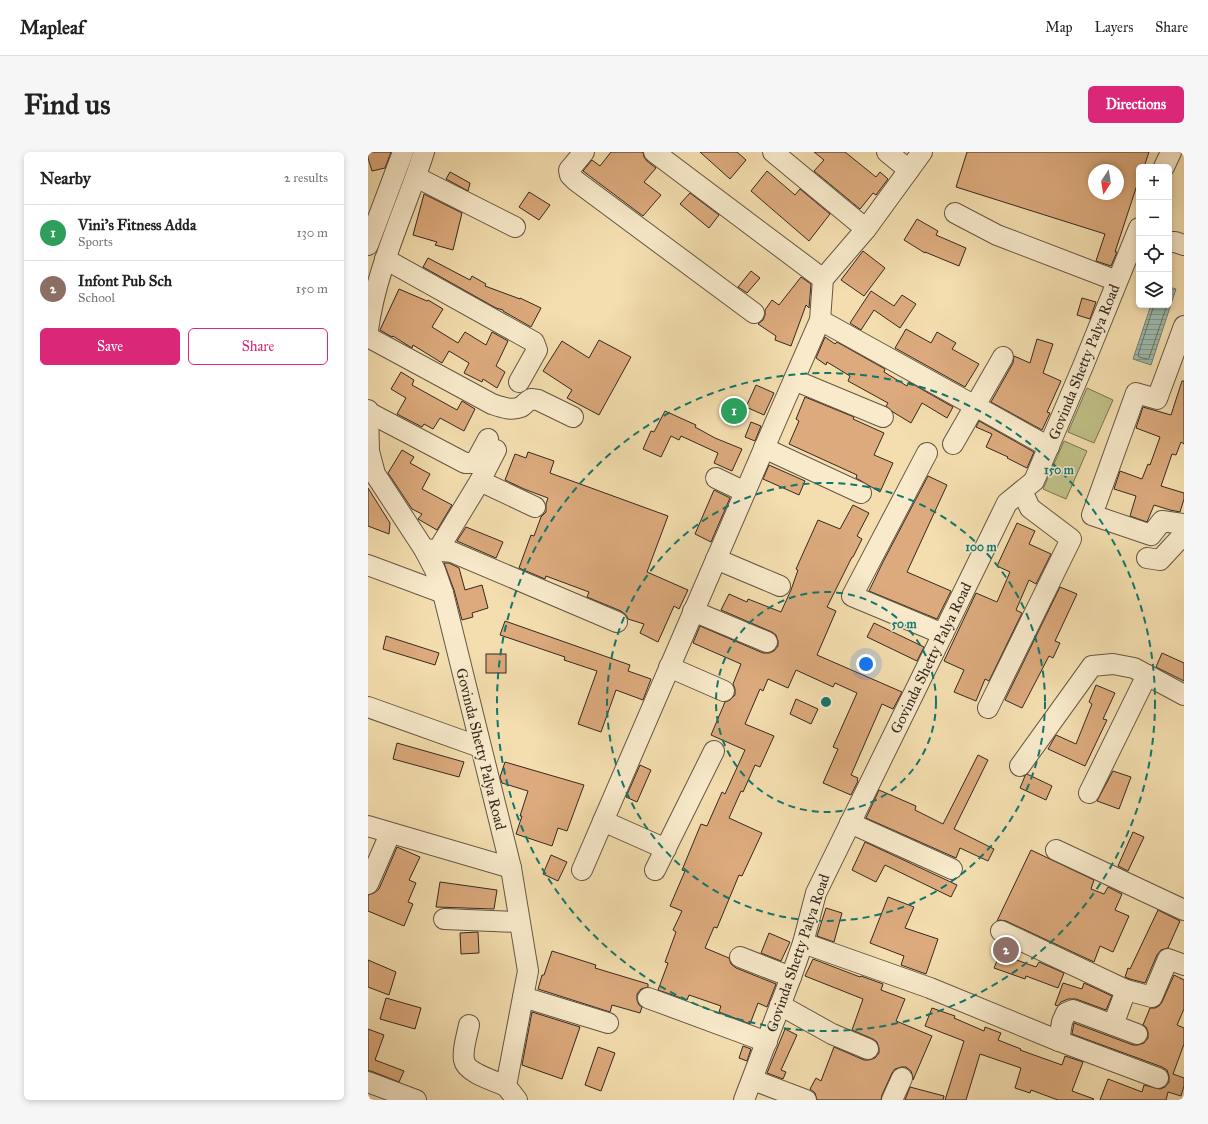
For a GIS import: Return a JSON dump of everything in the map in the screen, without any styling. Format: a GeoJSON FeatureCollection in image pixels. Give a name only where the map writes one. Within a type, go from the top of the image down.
{"type":"FeatureCollection","features":[{"type":"Feature","properties":{"kind":"street"},"geometry":{"type":"LineString","coordinates":[[369,236],[403,152]]}},
{"type":"Feature","properties":{"kind":"street"},"geometry":{"type":"LineString","coordinates":[[368,330],[370,316],[385,260],[424,152]]}},
{"type":"Feature","properties":{"kind":"street"},"geometry":{"type":"LineString","coordinates":[[584,152],[569,170],[570,175],[576,181],[754,313]]}},
{"type":"Feature","properties":{"kind":"street"},"geometry":{"type":"LineString","coordinates":[[654,152],[823,279]]}},
{"type":"Feature","properties":{"kind":"street"},"geometry":{"type":"LineString","coordinates":[[773,152],[866,229]]}},
{"type":"Feature","properties":{"kind":"street"},"geometry":{"type":"LineString","coordinates":[[887,152],[909,170]]}},
{"type":"Feature","properties":{"kind":"street"},"geometry":{"type":"LineString","coordinates":[[582,870],[820,320],[823,279],[866,229],[922,152]]}},
{"type":"Feature","properties":{"kind":"street"},"geometry":{"type":"LineString","coordinates":[[1165,164],[1170,152]]}},
{"type":"Feature","properties":{"kind":"street"},"geometry":{"type":"LineString","coordinates":[[416,177],[515,227]]}},
{"type":"Feature","properties":{"kind":"street"},"geometry":{"type":"LineString","coordinates":[[955,213],[996,235],[1117,281]]}},
{"type":"Feature","properties":{"kind":"street","name":"Govinda Shetty Palya Road"},"geometry":{"type":"LineString","coordinates":[[744,1100],[753,1080],[791,977],[816,893],[1007,503],[1034,481],[1136,235]]}},
{"type":"Feature","properties":{"kind":"street"},"geometry":{"type":"LineString","coordinates":[[1172,242],[1184,244]]}},
{"type":"Feature","properties":{"kind":"street"},"geometry":{"type":"LineString","coordinates":[[385,260],[534,342],[537,350],[519,382]]}},
{"type":"Feature","properties":{"kind":"street"},"geometry":{"type":"LineString","coordinates":[[820,320],[1049,447]]}},
{"type":"Feature","properties":{"kind":"street"},"geometry":{"type":"LineString","coordinates":[[1184,326],[1157,399],[1136,393],[1092,515],[1151,535],[1162,521],[1184,524]]}},
{"type":"Feature","properties":{"kind":"street"},"geometry":{"type":"LineString","coordinates":[[368,337],[492,404],[509,409],[522,406],[530,399],[538,400],[573,417]]}},
{"type":"Feature","properties":{"kind":"street"},"geometry":{"type":"LineString","coordinates":[[953,444],[1003,357]]}},
{"type":"Feature","properties":{"kind":"street"},"geometry":{"type":"LineString","coordinates":[[794,380],[882,417]]}},
{"type":"Feature","properties":{"kind":"street"},"geometry":{"type":"LineString","coordinates":[[368,411],[465,463],[475,463],[493,443],[480,481],[431,550],[452,552],[617,622]]}},
{"type":"Feature","properties":{"kind":"street","name":"Govinda Shetty Palya Road"},"geometry":{"type":"LineString","coordinates":[[368,411],[368,450],[375,474],[431,550],[435,570],[443,593],[510,868],[528,971],[523,997],[511,1093]]}},
{"type":"Feature","properties":{"kind":"street"},"geometry":{"type":"LineString","coordinates":[[764,448],[861,493]]}},
{"type":"Feature","properties":{"kind":"street"},"geometry":{"type":"LineString","coordinates":[[928,453],[852,596],[943,634]]}},
{"type":"Feature","properties":{"kind":"street"},"geometry":{"type":"LineString","coordinates":[[716,478],[745,492]]}},
{"type":"Feature","properties":{"kind":"street"},"geometry":{"type":"LineString","coordinates":[[480,481],[535,507]]}},
{"type":"Feature","properties":{"kind":"street"},"geometry":{"type":"LineString","coordinates":[[988,708],[1071,539],[1030,508],[1022,491]]}},
{"type":"Feature","properties":{"kind":"street"},"geometry":{"type":"LineString","coordinates":[[1147,558],[1160,560],[1184,534]]}},
{"type":"Feature","properties":{"kind":"street"},"geometry":{"type":"LineString","coordinates":[[716,558],[780,586]]}},
{"type":"Feature","properties":{"kind":"street"},"geometry":{"type":"LineString","coordinates":[[368,565],[443,593]]}},
{"type":"Feature","properties":{"kind":"street"},"geometry":{"type":"LineString","coordinates":[[693,611],[767,642]]}},
{"type":"Feature","properties":{"kind":"street"},"geometry":{"type":"LineString","coordinates":[[1020,766],[1092,666],[1113,664],[1134,668],[1184,695]]}},
{"type":"Feature","properties":{"kind":"street"},"geometry":{"type":"LineString","coordinates":[[669,667],[724,691]]}},
{"type":"Feature","properties":{"kind":"street"},"geometry":{"type":"LineString","coordinates":[[1089,793],[1147,675]]}},
{"type":"Feature","properties":{"kind":"street"},"geometry":{"type":"LineString","coordinates":[[368,707],[480,747]]}},
{"type":"Feature","properties":{"kind":"street"},"geometry":{"type":"LineString","coordinates":[[655,870],[714,751]]}},
{"type":"Feature","properties":{"kind":"street"},"geometry":{"type":"LineString","coordinates":[[603,821],[666,849]]}},
{"type":"Feature","properties":{"kind":"street"},"geometry":{"type":"LineString","coordinates":[[850,823],[952,869]]}},
{"type":"Feature","properties":{"kind":"street"},"geometry":{"type":"LineString","coordinates":[[368,826],[390,834],[510,868]]}},
{"type":"Feature","properties":{"kind":"street"},"geometry":{"type":"LineString","coordinates":[[368,884],[390,834]]}},
{"type":"Feature","properties":{"kind":"street"},"geometry":{"type":"LineString","coordinates":[[1056,850],[1184,910]]}},
{"type":"Feature","properties":{"kind":"street"},"geometry":{"type":"LineString","coordinates":[[444,919],[520,922]]}},
{"type":"Feature","properties":{"kind":"street"},"geometry":{"type":"LineString","coordinates":[[1001,931],[1126,990],[1152,997],[1168,959],[1184,965]]}},
{"type":"Feature","properties":{"kind":"street"},"geometry":{"type":"LineString","coordinates":[[802,943],[930,988],[1059,1041],[1158,1078]]}},
{"type":"Feature","properties":{"kind":"street"},"geometry":{"type":"LineString","coordinates":[[740,957],[791,977]]}},
{"type":"Feature","properties":{"kind":"street"},"geometry":{"type":"LineString","coordinates":[[1113,1025],[1126,990]]}},
{"type":"Feature","properties":{"kind":"street"},"geometry":{"type":"LineString","coordinates":[[523,997],[608,1024]]}},
{"type":"Feature","properties":{"kind":"street"},"geometry":{"type":"LineString","coordinates":[[648,998],[767,1042]]}},
{"type":"Feature","properties":{"kind":"street"},"geometry":{"type":"LineString","coordinates":[[780,1005],[832,1034],[868,1049]]}},
{"type":"Feature","properties":{"kind":"street"},"geometry":{"type":"LineString","coordinates":[[1059,1041],[1062,1022],[1066,1013],[1073,1010],[1137,1034]]}},
{"type":"Feature","properties":{"kind":"street"},"geometry":{"type":"LineString","coordinates":[[469,1025],[464,1051],[464,1062],[470,1070],[511,1093]]}},
{"type":"Feature","properties":{"kind":"street"},"geometry":{"type":"LineString","coordinates":[[892,1100],[902,1078]]}},
{"type":"Feature","properties":{"kind":"street"},"geometry":{"type":"LineString","coordinates":[[753,1080],[806,1100]]}},
{"type":"Feature","properties":{"kind":"street"},"geometry":{"type":"LineString","coordinates":[[368,1082],[416,1100]]}},
{"type":"Feature","properties":{"kind":"green space"},"geometry":{"type":"Polygon","coordinates":[[[1087,388],[1113,400],[1094,443],[1068,432],[1087,388]]]}},
{"type":"Feature","properties":{"kind":"green space"},"geometry":{"type":"Polygon","coordinates":[[[1064,441],[1087,451],[1066,499],[1043,489],[1064,441]]]}},
{"type":"Feature","properties":{"kind":"water"},"geometry":{"type":"Polygon","coordinates":[[[1172,288],[1176,289],[1172,301],[1172,288]]]}},
{"type":"Feature","properties":{"kind":"water"},"geometry":{"type":"Polygon","coordinates":[[[1150,308],[1170,308],[1151,365],[1133,359],[1150,308]]]}},
{"type":"Feature","properties":{"kind":"building"},"geometry":{"type":"Polygon","coordinates":[[[368,152],[391,152],[385,168],[372,171],[368,158],[368,152]]]}},
{"type":"Feature","properties":{"kind":"building"},"geometry":{"type":"Polygon","coordinates":[[[611,152],[643,152],[647,161],[656,168],[644,182],[661,195],[643,216],[583,171],[592,160],[600,166],[611,152]]]}},
{"type":"Feature","properties":{"kind":"building"},"geometry":{"type":"Polygon","coordinates":[[[700,152],[737,152],[746,160],[730,179],[700,152]]]}},
{"type":"Feature","properties":{"kind":"building"},"geometry":{"type":"Polygon","coordinates":[[[814,152],[845,152],[876,177],[880,172],[888,179],[876,195],[873,193],[860,209],[814,171],[824,160],[814,152]]]}},
{"type":"Feature","properties":{"kind":"building"},"geometry":{"type":"Polygon","coordinates":[[[967,152],[1149,152],[1145,164],[1136,164],[1136,188],[1115,252],[1117,252],[1111,266],[1096,261],[1105,234],[956,187],[967,152]]]}},
{"type":"Feature","properties":{"kind":"building"},"geometry":{"type":"Polygon","coordinates":[[[767,171],[795,195],[800,189],[830,214],[809,241],[751,191],[767,171]]]}},
{"type":"Feature","properties":{"kind":"building"},"geometry":{"type":"Polygon","coordinates":[[[450,172],[470,183],[468,191],[446,179],[450,172]]]}},
{"type":"Feature","properties":{"kind":"building"},"geometry":{"type":"Polygon","coordinates":[[[529,192],[550,205],[539,220],[519,207],[529,192]]]}},
{"type":"Feature","properties":{"kind":"building"},"geometry":{"type":"Polygon","coordinates":[[[690,193],[719,215],[709,228],[680,204],[690,193]]]}},
{"type":"Feature","properties":{"kind":"building"},"geometry":{"type":"Polygon","coordinates":[[[424,194],[462,213],[453,250],[435,245],[437,242],[413,235],[424,194]]]}},
{"type":"Feature","properties":{"kind":"building"},"geometry":{"type":"Polygon","coordinates":[[[917,219],[938,231],[936,235],[966,248],[959,266],[925,253],[904,240],[917,219]]]}},
{"type":"Feature","properties":{"kind":"building"},"geometry":{"type":"Polygon","coordinates":[[[863,251],[885,268],[864,296],[841,280],[863,251]]]}},
{"type":"Feature","properties":{"kind":"building"},"geometry":{"type":"Polygon","coordinates":[[[428,258],[470,280],[472,276],[486,284],[485,286],[520,298],[541,308],[531,327],[503,310],[496,308],[423,267],[428,258]]]}},
{"type":"Feature","properties":{"kind":"building"},"geometry":{"type":"Polygon","coordinates":[[[751,271],[760,278],[747,293],[738,287],[751,271]]]}},
{"type":"Feature","properties":{"kind":"building"},"geometry":{"type":"Polygon","coordinates":[[[801,277],[811,284],[809,308],[806,305],[791,346],[775,340],[776,336],[758,324],[763,320],[765,310],[772,300],[779,305],[801,277]]]}},
{"type":"Feature","properties":{"kind":"building"},"geometry":{"type":"Polygon","coordinates":[[[399,289],[427,301],[428,300],[443,309],[432,327],[458,343],[465,332],[486,345],[492,332],[508,341],[496,366],[505,372],[497,388],[483,379],[482,382],[464,373],[469,363],[449,351],[442,363],[413,345],[412,348],[380,330],[399,289]]]}},
{"type":"Feature","properties":{"kind":"building"},"geometry":{"type":"Polygon","coordinates":[[[871,291],[894,306],[902,295],[916,304],[900,328],[874,310],[861,330],[850,323],[871,291]]]}},
{"type":"Feature","properties":{"kind":"building"},"geometry":{"type":"Polygon","coordinates":[[[1082,298],[1096,302],[1090,319],[1077,315],[1082,298]]]}},
{"type":"Feature","properties":{"kind":"building"},"geometry":{"type":"Polygon","coordinates":[[[906,329],[931,343],[937,332],[956,343],[952,349],[979,364],[965,387],[895,348],[906,329]]]}},
{"type":"Feature","properties":{"kind":"building"},"geometry":{"type":"Polygon","coordinates":[[[825,337],[835,344],[837,342],[885,369],[884,372],[907,386],[909,382],[953,407],[947,418],[922,403],[911,423],[893,412],[886,406],[888,403],[848,381],[850,376],[827,362],[826,365],[816,358],[825,337]]]}},
{"type":"Feature","properties":{"kind":"building"},"geometry":{"type":"Polygon","coordinates":[[[1037,339],[1053,344],[1043,373],[1061,381],[1047,412],[1050,413],[1042,430],[991,402],[1013,363],[1014,356],[1030,363],[1037,339]]]}},
{"type":"Feature","properties":{"kind":"building"},"geometry":{"type":"Polygon","coordinates":[[[599,340],[631,357],[599,415],[567,398],[572,390],[543,371],[562,341],[589,358],[599,340]]]}},
{"type":"Feature","properties":{"kind":"building"},"geometry":{"type":"Polygon","coordinates":[[[401,372],[414,380],[412,385],[457,410],[462,401],[475,409],[464,431],[440,418],[433,429],[424,424],[422,427],[397,414],[406,398],[391,389],[401,372]]]}},
{"type":"Feature","properties":{"kind":"building"},"geometry":{"type":"Polygon","coordinates":[[[1182,381],[1184,381],[1184,444],[1181,442],[1176,455],[1172,454],[1161,486],[1184,493],[1184,499],[1180,512],[1154,505],[1147,522],[1130,516],[1136,496],[1114,489],[1120,471],[1142,479],[1148,464],[1150,465],[1160,437],[1136,428],[1143,407],[1171,415],[1182,381]]]}},
{"type":"Feature","properties":{"kind":"building"},"geometry":{"type":"Polygon","coordinates":[[[756,385],[774,393],[764,415],[746,407],[756,385]]]}},
{"type":"Feature","properties":{"kind":"building"},"geometry":{"type":"Polygon","coordinates":[[[805,397],[854,417],[853,419],[884,433],[874,455],[893,463],[880,492],[856,478],[857,475],[789,444],[799,421],[796,419],[805,397]]]}},
{"type":"Feature","properties":{"kind":"building"},"geometry":{"type":"Polygon","coordinates":[[[665,411],[696,425],[695,427],[715,438],[742,449],[732,471],[714,463],[718,453],[681,436],[679,440],[671,436],[661,457],[643,449],[651,431],[654,432],[665,411]]]}},
{"type":"Feature","properties":{"kind":"building"},"geometry":{"type":"Polygon","coordinates":[[[979,421],[1034,452],[1027,468],[986,447],[992,434],[976,427],[979,421]]]}},
{"type":"Feature","properties":{"kind":"building"},"geometry":{"type":"Polygon","coordinates":[[[751,422],[761,426],[755,441],[745,437],[751,422]]]}},
{"type":"Feature","properties":{"kind":"building"},"geometry":{"type":"Polygon","coordinates":[[[402,450],[414,457],[410,463],[430,474],[422,489],[452,505],[437,530],[418,519],[422,514],[412,509],[388,473],[402,450]]]}},
{"type":"Feature","properties":{"kind":"building"},"geometry":{"type":"Polygon","coordinates":[[[528,452],[554,461],[550,473],[668,516],[647,572],[688,590],[679,609],[674,606],[658,642],[640,633],[644,624],[628,619],[621,611],[587,597],[589,592],[546,576],[545,579],[519,568],[531,535],[534,536],[541,517],[546,512],[548,498],[505,480],[515,454],[526,458],[528,452]]]}},
{"type":"Feature","properties":{"kind":"building"},"geometry":{"type":"Polygon","coordinates":[[[769,465],[805,481],[799,495],[763,479],[769,465]]]}},
{"type":"Feature","properties":{"kind":"building"},"geometry":{"type":"Polygon","coordinates":[[[928,476],[947,485],[907,572],[951,591],[937,619],[869,591],[928,476]]]}},
{"type":"Feature","properties":{"kind":"building"},"geometry":{"type":"Polygon","coordinates":[[[368,488],[390,523],[389,534],[368,526],[368,488]]]}},
{"type":"Feature","properties":{"kind":"building"},"geometry":{"type":"Polygon","coordinates":[[[714,490],[730,498],[711,542],[695,534],[714,490]]]}},
{"type":"Feature","properties":{"kind":"building"},"geometry":{"type":"Polygon","coordinates":[[[853,505],[869,513],[857,536],[862,539],[827,607],[836,611],[817,655],[902,692],[893,709],[882,704],[851,775],[858,778],[858,781],[851,795],[823,783],[838,749],[833,747],[857,693],[835,683],[833,687],[796,670],[788,688],[768,679],[763,691],[760,689],[745,724],[774,736],[760,767],[755,765],[729,818],[762,833],[742,876],[739,875],[717,928],[714,927],[705,948],[729,958],[731,964],[736,968],[776,984],[767,1007],[758,1003],[750,1024],[719,1012],[721,1006],[689,995],[687,1000],[658,990],[668,963],[665,962],[676,932],[673,930],[682,911],[670,906],[685,871],[682,870],[701,824],[707,826],[722,792],[725,794],[745,750],[711,735],[725,702],[730,700],[735,695],[733,684],[741,664],[693,643],[700,626],[763,653],[774,651],[778,646],[776,635],[721,610],[729,594],[747,602],[748,599],[781,612],[798,570],[796,569],[818,520],[840,529],[853,505]]]}},
{"type":"Feature","properties":{"kind":"building"},"geometry":{"type":"Polygon","coordinates":[[[1017,523],[1035,531],[1029,544],[1051,554],[1036,584],[1029,580],[1016,610],[1022,613],[989,681],[985,679],[976,701],[954,692],[964,670],[944,661],[976,593],[997,602],[1010,572],[997,566],[1017,523]]]}},
{"type":"Feature","properties":{"kind":"building"},"geometry":{"type":"Polygon","coordinates":[[[466,527],[503,542],[496,558],[457,541],[466,527]]]}},
{"type":"Feature","properties":{"kind":"building"},"geometry":{"type":"Polygon","coordinates":[[[444,563],[449,563],[459,568],[465,590],[482,585],[488,608],[472,613],[473,617],[462,620],[454,590],[444,563]]]}},
{"type":"Feature","properties":{"kind":"building"},"geometry":{"type":"Polygon","coordinates":[[[1060,587],[1077,594],[1055,641],[1060,643],[1053,658],[1049,656],[1022,708],[1005,700],[1060,587]]]}},
{"type":"Feature","properties":{"kind":"building"},"geometry":{"type":"Polygon","coordinates":[[[505,621],[630,665],[628,671],[651,679],[643,700],[616,690],[601,732],[578,724],[597,671],[564,660],[565,657],[500,635],[505,621]]]}},
{"type":"Feature","properties":{"kind":"building"},"geometry":{"type":"Polygon","coordinates":[[[874,623],[924,647],[917,661],[867,637],[874,623]]]}},
{"type":"Feature","properties":{"kind":"building"},"geometry":{"type":"Polygon","coordinates":[[[386,636],[439,653],[435,665],[383,649],[386,636]]]}},
{"type":"Feature","properties":{"kind":"building"},"geometry":{"type":"Polygon","coordinates":[[[1162,653],[1184,663],[1184,681],[1156,667],[1162,653]]]}},
{"type":"Feature","properties":{"kind":"building"},"geometry":{"type":"Polygon","coordinates":[[[486,654],[506,654],[506,673],[486,673],[486,654]]]}},
{"type":"Feature","properties":{"kind":"building"},"geometry":{"type":"Polygon","coordinates":[[[1096,685],[1115,693],[1103,719],[1107,720],[1085,766],[1048,749],[1056,735],[1076,744],[1092,704],[1089,702],[1096,685]]]}},
{"type":"Feature","properties":{"kind":"building"},"geometry":{"type":"Polygon","coordinates":[[[796,699],[818,709],[811,724],[790,714],[796,699]]]}},
{"type":"Feature","properties":{"kind":"building"},"geometry":{"type":"Polygon","coordinates":[[[397,743],[464,762],[459,777],[393,759],[397,743]]]}},
{"type":"Feature","properties":{"kind":"building"},"geometry":{"type":"Polygon","coordinates":[[[978,755],[988,760],[954,829],[994,849],[988,861],[960,848],[956,858],[866,818],[879,790],[916,806],[915,810],[943,824],[978,755]]]}},
{"type":"Feature","properties":{"kind":"building"},"geometry":{"type":"Polygon","coordinates":[[[505,762],[584,785],[567,831],[558,828],[552,846],[516,834],[528,791],[502,783],[500,777],[505,762]]]}},
{"type":"Feature","properties":{"kind":"building"},"geometry":{"type":"Polygon","coordinates":[[[640,765],[651,770],[637,802],[626,797],[640,765]]]}},
{"type":"Feature","properties":{"kind":"building"},"geometry":{"type":"Polygon","coordinates":[[[1113,771],[1131,777],[1119,809],[1097,801],[1113,771]]]}},
{"type":"Feature","properties":{"kind":"building"},"geometry":{"type":"Polygon","coordinates":[[[1027,774],[1052,786],[1046,800],[1020,788],[1027,774]]]}},
{"type":"Feature","properties":{"kind":"building"},"geometry":{"type":"Polygon","coordinates":[[[1133,832],[1144,837],[1128,871],[1118,866],[1133,832]]]}},
{"type":"Feature","properties":{"kind":"building"},"geometry":{"type":"Polygon","coordinates":[[[865,842],[957,885],[951,897],[885,865],[876,882],[852,870],[865,842]]]}},
{"type":"Feature","properties":{"kind":"building"},"geometry":{"type":"Polygon","coordinates":[[[397,847],[420,857],[409,880],[416,883],[408,902],[413,904],[404,926],[368,911],[368,895],[379,889],[397,847]]]}},
{"type":"Feature","properties":{"kind":"building"},"geometry":{"type":"Polygon","coordinates":[[[1031,850],[1094,880],[1091,889],[1104,894],[1108,887],[1122,894],[1115,910],[1129,916],[1113,952],[1100,946],[1094,962],[1006,921],[997,921],[1031,850]]]}},
{"type":"Feature","properties":{"kind":"building"},"geometry":{"type":"Polygon","coordinates":[[[551,855],[567,862],[558,881],[543,874],[551,855]]]}},
{"type":"Feature","properties":{"kind":"building"},"geometry":{"type":"Polygon","coordinates":[[[440,882],[497,890],[494,909],[436,907],[440,882]]]}},
{"type":"Feature","properties":{"kind":"building"},"geometry":{"type":"Polygon","coordinates":[[[888,897],[914,907],[905,928],[938,939],[926,974],[901,965],[904,956],[870,943],[888,897]]]}},
{"type":"Feature","properties":{"kind":"building"},"geometry":{"type":"Polygon","coordinates":[[[826,908],[842,913],[834,942],[817,936],[826,908]]]}},
{"type":"Feature","properties":{"kind":"building"},"geometry":{"type":"Polygon","coordinates":[[[1158,910],[1180,921],[1168,948],[1161,950],[1157,955],[1145,983],[1125,977],[1128,968],[1130,969],[1158,910]]]}},
{"type":"Feature","properties":{"kind":"building"},"geometry":{"type":"Polygon","coordinates":[[[478,932],[479,953],[461,954],[460,933],[478,932]]]}},
{"type":"Feature","properties":{"kind":"building"},"geometry":{"type":"Polygon","coordinates":[[[769,933],[790,942],[781,961],[761,953],[769,933]]]}},
{"type":"Feature","properties":{"kind":"building"},"geometry":{"type":"Polygon","coordinates":[[[552,951],[596,965],[595,968],[648,984],[648,987],[641,989],[637,994],[637,1000],[639,1005],[642,1007],[640,1013],[612,1005],[610,1012],[538,989],[552,951]]]}},
{"type":"Feature","properties":{"kind":"building"},"geometry":{"type":"Polygon","coordinates":[[[1000,954],[1036,967],[1039,962],[1064,973],[1058,988],[1026,976],[1025,979],[994,968],[1000,954]]]}},
{"type":"Feature","properties":{"kind":"building"},"geometry":{"type":"Polygon","coordinates":[[[813,959],[883,984],[881,990],[905,999],[896,1021],[932,1036],[913,1080],[911,1071],[906,1067],[901,1067],[895,1069],[892,1073],[881,1100],[817,1100],[815,1093],[810,1089],[816,1078],[821,1081],[834,1047],[864,1060],[875,1058],[879,1053],[879,1048],[877,1042],[873,1039],[852,1030],[863,999],[805,976],[813,959]]]}},
{"type":"Feature","properties":{"kind":"building"},"geometry":{"type":"Polygon","coordinates":[[[368,960],[396,972],[389,995],[368,987],[368,960]]]}},
{"type":"Feature","properties":{"kind":"building"},"geometry":{"type":"Polygon","coordinates":[[[1174,975],[1184,980],[1184,1009],[1177,1025],[1184,1028],[1184,1044],[1173,1074],[1184,1078],[1184,1086],[1181,1096],[1168,1092],[1166,1100],[1100,1100],[1108,1079],[1142,1092],[1144,1085],[1160,1089],[1165,1087],[1169,1082],[1167,1070],[1072,1034],[1074,1023],[1133,1045],[1144,1043],[1148,1038],[1148,1032],[1146,1027],[1143,1025],[1150,1008],[1159,1006],[1162,1002],[1174,975]]]}},
{"type":"Feature","properties":{"kind":"building"},"geometry":{"type":"Polygon","coordinates":[[[1063,983],[1082,989],[1084,983],[1112,996],[1106,1010],[1076,999],[1068,999],[1061,1002],[1058,1006],[1055,1005],[1063,983]]]}},
{"type":"Feature","properties":{"kind":"building"},"geometry":{"type":"Polygon","coordinates":[[[386,998],[421,1008],[415,1029],[380,1019],[386,998]]]}},
{"type":"Feature","properties":{"kind":"building"},"geometry":{"type":"Polygon","coordinates":[[[932,1008],[955,1016],[954,1018],[984,1031],[985,1027],[1001,1033],[998,1040],[1021,1049],[1020,1050],[1062,1065],[1065,1056],[1083,1062],[1072,1091],[1094,1099],[1058,1100],[1031,1090],[1030,1093],[1015,1088],[1021,1068],[980,1054],[966,1100],[945,1100],[964,1041],[925,1026],[932,1008]]]}},
{"type":"Feature","properties":{"kind":"building"},"geometry":{"type":"Polygon","coordinates":[[[532,1012],[580,1027],[562,1079],[522,1065],[532,1012]]]}},
{"type":"Feature","properties":{"kind":"building"},"geometry":{"type":"Polygon","coordinates":[[[368,1029],[384,1035],[375,1060],[404,1071],[399,1082],[368,1071],[368,1029]]]}},
{"type":"Feature","properties":{"kind":"building"},"geometry":{"type":"Polygon","coordinates":[[[785,1029],[797,1035],[781,1070],[786,1072],[783,1079],[767,1073],[785,1029]]]}},
{"type":"Feature","properties":{"kind":"building"},"geometry":{"type":"Polygon","coordinates":[[[743,1046],[751,1049],[747,1061],[739,1058],[743,1046]]]}},
{"type":"Feature","properties":{"kind":"building"},"geometry":{"type":"Polygon","coordinates":[[[598,1047],[615,1053],[601,1091],[585,1085],[598,1047]]]}},
{"type":"Feature","properties":{"kind":"building"},"geometry":{"type":"Polygon","coordinates":[[[910,1087],[944,1096],[943,1100],[905,1100],[910,1087]]]}},
{"type":"Feature","properties":{"kind":"place","name":"Vini's Fitness Adda"},"geometry":{"type":"Point","coordinates":[734,411]}},
{"type":"Feature","properties":{"kind":"place","name":"Infont Pub Sch"},"geometry":{"type":"Point","coordinates":[1006,950]}}]}
